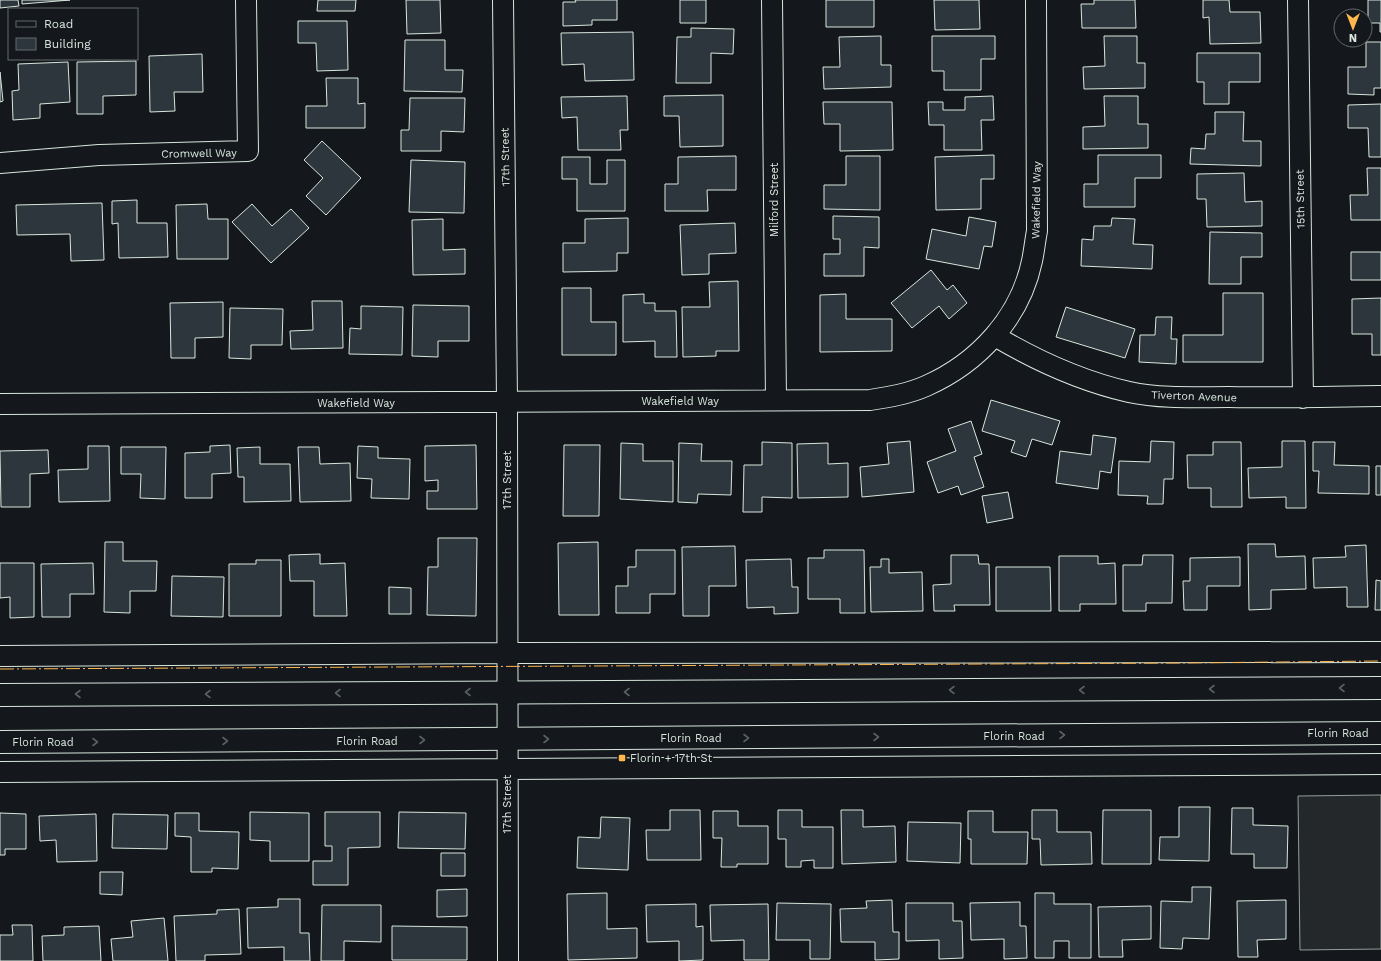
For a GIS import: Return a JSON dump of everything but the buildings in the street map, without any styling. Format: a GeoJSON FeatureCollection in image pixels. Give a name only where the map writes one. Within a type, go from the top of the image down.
{"type":"FeatureCollection","features":[{"type":"Feature","properties":{"kind":"main road"},"geometry":{"type":"LineString","coordinates":[[0,695],[1381,688]]}},
{"type":"Feature","properties":{"kind":"main road","name":"Florin Road"},"geometry":{"type":"LineString","coordinates":[[0,742],[507,740],[1381,733]]}},
{"type":"Feature","properties":{"kind":"street","name":"Cromwell Way"},"geometry":{"type":"LineString","coordinates":[[0,164],[99,155],[248,152],[246,0]]}},
{"type":"Feature","properties":{"kind":"street","name":"17th Street"},"geometry":{"type":"LineString","coordinates":[[503,0],[507,402],[508,961]]}},
{"type":"Feature","properties":{"kind":"street","name":"Milford Street"},"geometry":{"type":"LineString","coordinates":[[772,0],[776,400]]}},
{"type":"Feature","properties":{"kind":"street","name":"Wakefield Way"},"geometry":{"type":"LineString","coordinates":[[0,404],[870,400],[895,396],[925,387],[953,373],[978,353],[995,336],[1007,320],[1022,292],[1032,262],[1037,231],[1036,0]]}},
{"type":"Feature","properties":{"kind":"street","name":"15th Street"},"geometry":{"type":"LineString","coordinates":[[1298,0],[1303,398]]}},
{"type":"Feature","properties":{"kind":"street","name":"Tiverton Avenue"},"geometry":{"type":"LineString","coordinates":[[995,336],[1056,368],[1092,382],[1130,392],[1169,397],[1303,398],[1381,396]]}},
{"type":"Feature","properties":{"kind":"street"},"geometry":{"type":"LineString","coordinates":[[0,656],[507,653],[1381,652]]}},
{"type":"Feature","properties":{"kind":"street"},"geometry":{"type":"LineString","coordinates":[[0,772],[1381,764]]}},
{"type":"Feature","properties":{"kind":"shaded area"},"geometry":{"type":"Polygon","coordinates":[[[1381,795],[1381,949],[1300,950],[1298,796],[1381,795]]]}},
{"type":"Feature","properties":{"kind":"power"},"geometry":{"type":"LineString","coordinates":[[0,669],[1381,661]]}},
{"type":"Feature","properties":{"kind":"place","name":"Florin + 17th St"},"geometry":{"type":"Point","coordinates":[622,758]}}]}
